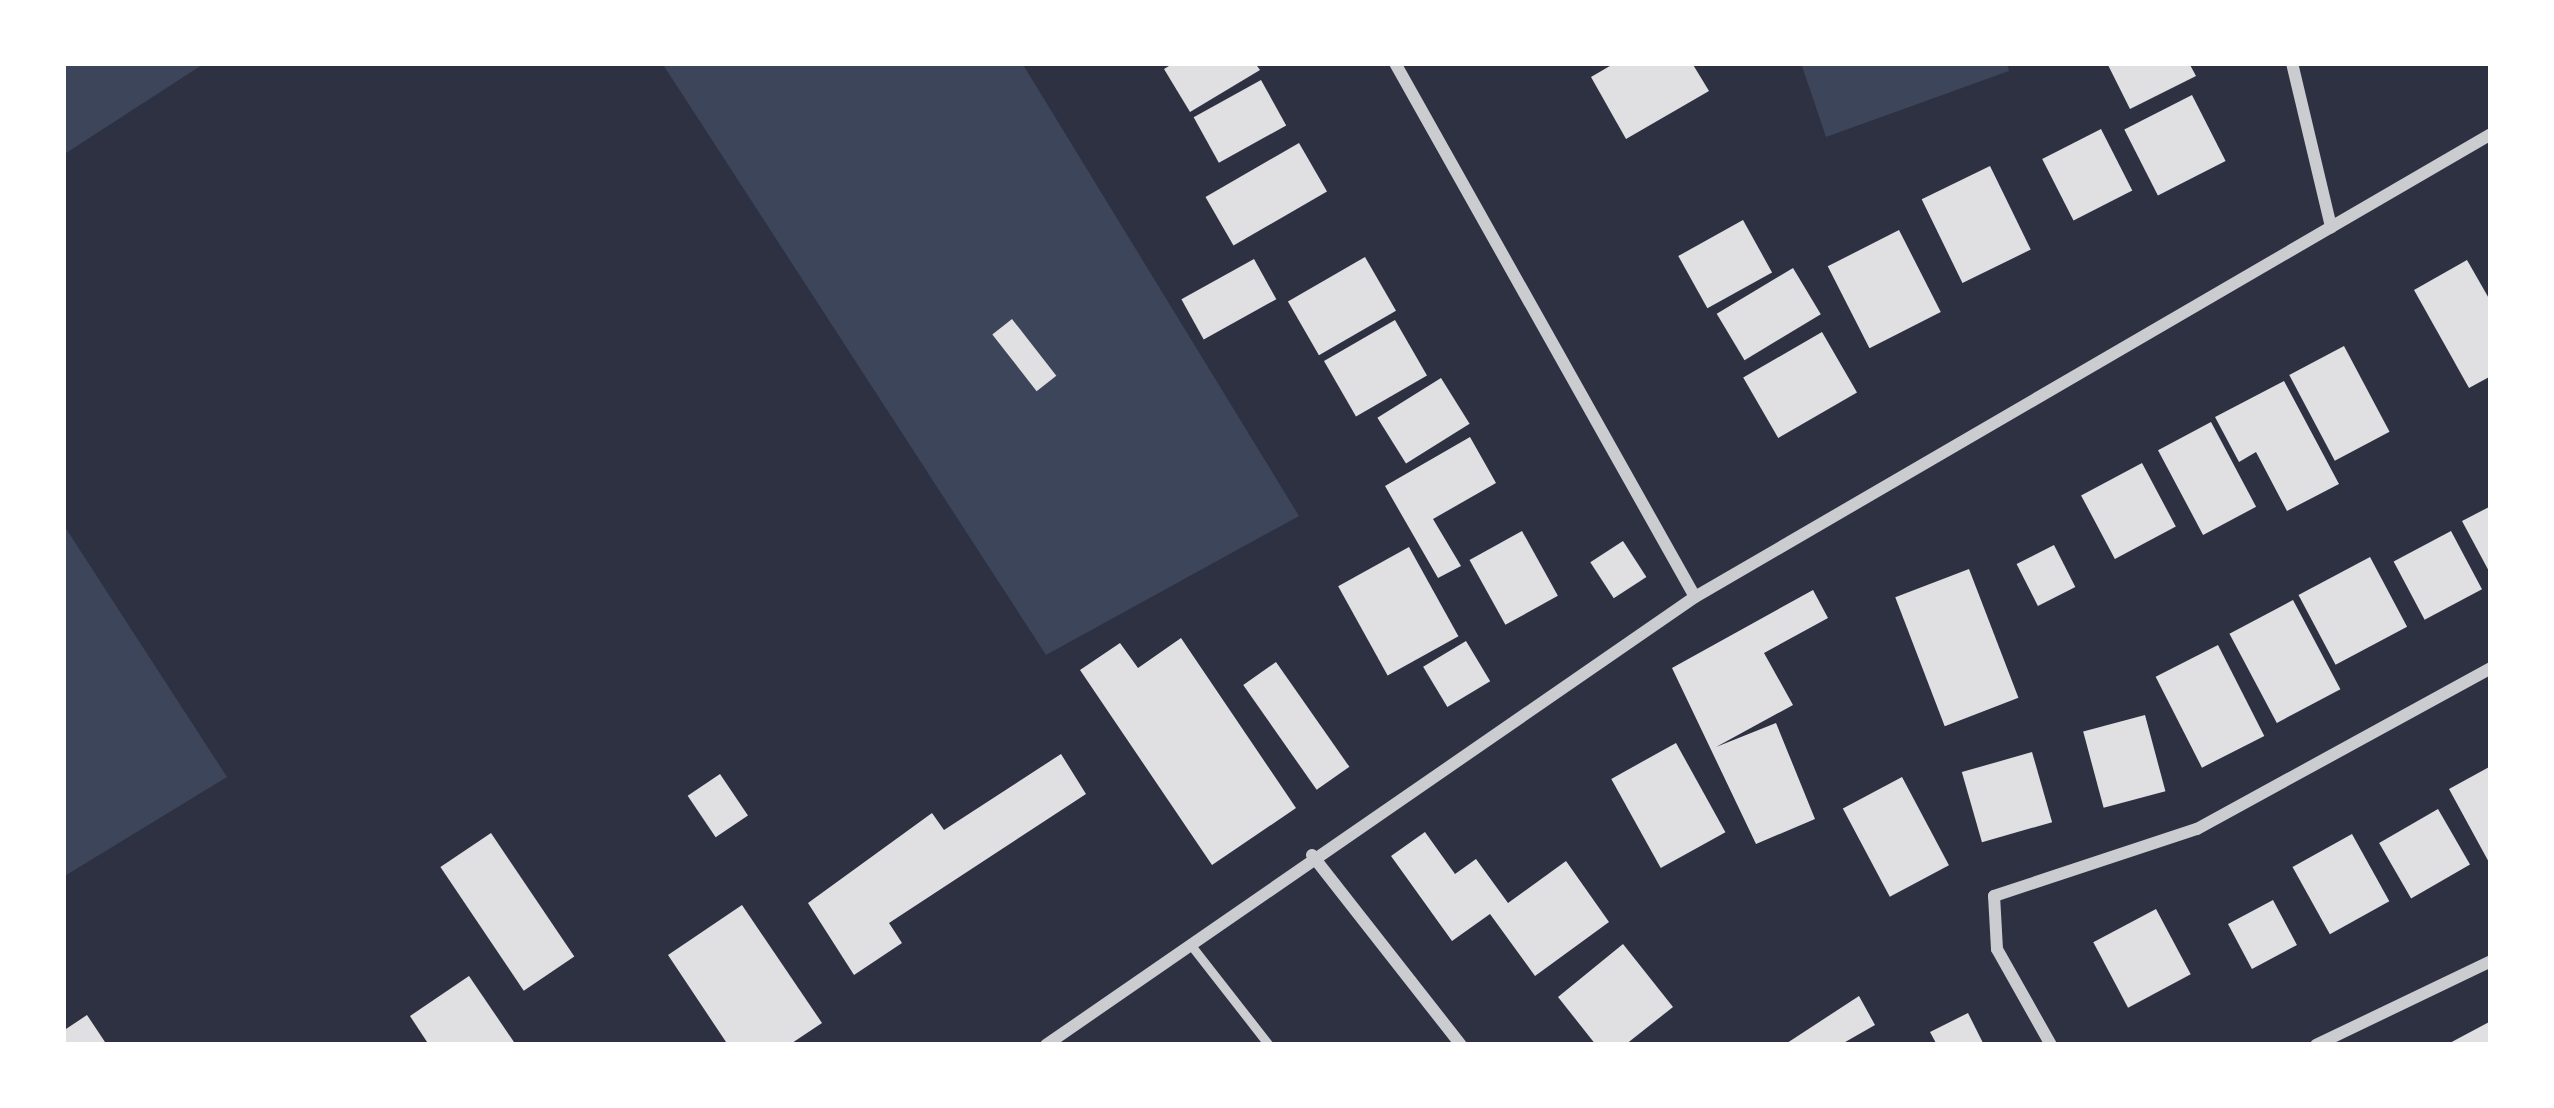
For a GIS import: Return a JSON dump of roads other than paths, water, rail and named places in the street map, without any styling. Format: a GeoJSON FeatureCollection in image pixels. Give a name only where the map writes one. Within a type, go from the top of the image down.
{"type":"FeatureCollection","features":[{"type":"Feature","properties":{"kind":"street"},"geometry":{"type":"LineString","coordinates":[[1395,63],[1695,597]]}},
{"type":"Feature","properties":{"kind":"street"},"geometry":{"type":"LineString","coordinates":[[2292,63],[2331,227]]}},
{"type":"Feature","properties":{"kind":"street"},"geometry":{"type":"LineString","coordinates":[[1046,1045],[1312,855],[1695,597],[2491,134]]}},
{"type":"Feature","properties":{"kind":"street"},"geometry":{"type":"LineString","coordinates":[[2051,1045],[1997,950],[1994,896],[2197,829],[2491,668]]}},
{"type":"Feature","properties":{"kind":"street"},"geometry":{"type":"LineString","coordinates":[[1312,855],[1461,1045]]}},
{"type":"Feature","properties":{"kind":"street"},"geometry":{"type":"LineString","coordinates":[[2317,1045],[2491,962]]}},
{"type":"Feature","properties":{"kind":"lane"},"geometry":{"type":"LineString","coordinates":[[1190,944],[1269,1045]]}}]}
